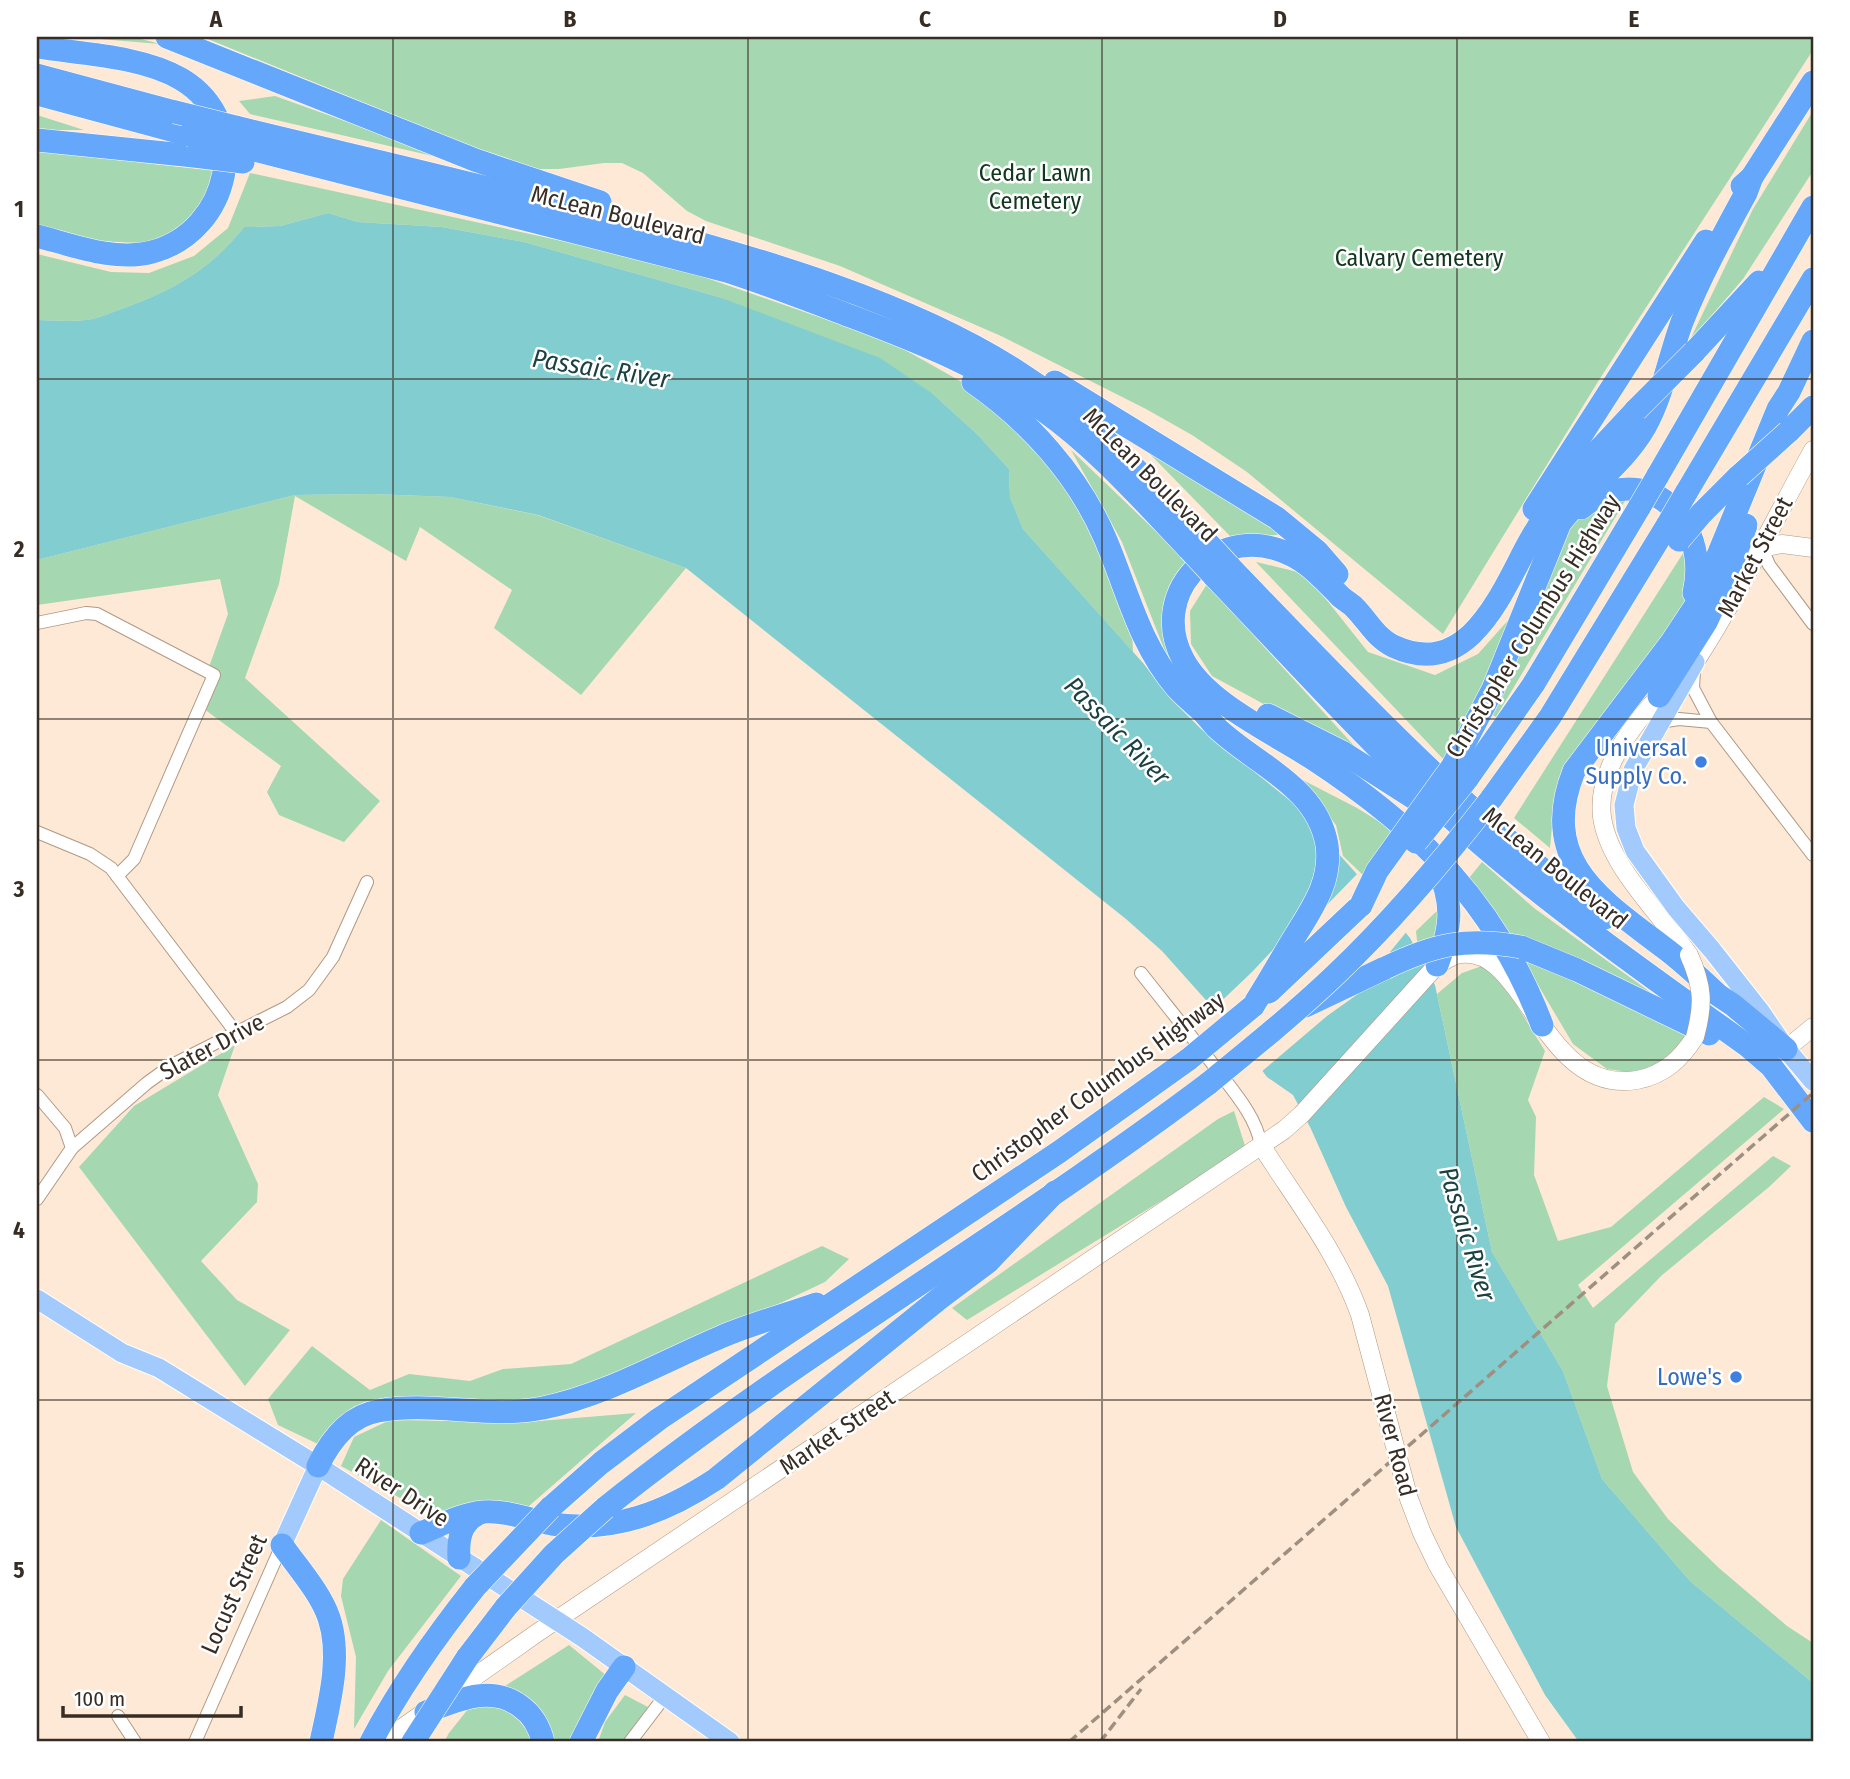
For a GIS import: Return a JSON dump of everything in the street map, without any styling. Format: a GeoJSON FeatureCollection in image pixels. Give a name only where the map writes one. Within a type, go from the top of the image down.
{"type":"FeatureCollection","features":[{"type":"Feature","properties":{"kind":"highway"},"geometry":{"type":"LineString","coordinates":[[167,37],[475,160],[631,212],[787,270]]}},
{"type":"Feature","properties":{"kind":"highway"},"geometry":{"type":"LineString","coordinates":[[37,47],[141,64],[181,79],[199,94],[213,111],[222,132],[226,154],[224,177],[211,208],[190,233],[170,246],[148,253],[127,255],[37,236]]}},
{"type":"Feature","properties":{"kind":"highway","name":"McLean Boulevard"},"geometry":{"type":"LineString","coordinates":[[37,75],[175,112],[239,145],[727,271],[793,293],[973,366],[1044,411],[1197,545],[1386,756],[1480,844],[1593,935],[1749,1047],[1771,1066],[1813,1121]]}},
{"type":"Feature","properties":{"kind":"highway"},"geometry":{"type":"LineString","coordinates":[[1460,773],[1560,523],[1634,444],[1646,426],[1656,404],[1689,304],[1752,177],[1813,82]]}},
{"type":"Feature","properties":{"kind":"highway"},"geometry":{"type":"LineString","coordinates":[[37,94],[191,146]]}},
{"type":"Feature","properties":{"kind":"highway"},"geometry":{"type":"LineString","coordinates":[[37,140],[191,146],[239,145]]}},
{"type":"Feature","properties":{"kind":"highway","name":"McLean Boulevard"},"geometry":{"type":"LineString","coordinates":[[239,145],[603,217],[787,270],[914,318],[1011,367],[1067,406],[1127,458],[1197,545]]}},
{"type":"Feature","properties":{"kind":"highway"},"geometry":{"type":"LineString","coordinates":[[1471,635],[1545,490],[1739,189],[1752,177]]}},
{"type":"Feature","properties":{"kind":"highway","name":"Christopher Columbus Highway"},"geometry":{"type":"LineString","coordinates":[[371,1742],[424,1654],[475,1587],[550,1508],[601,1463],[659,1419],[1079,1138],[1189,1059],[1253,1006],[1361,905],[1377,871],[1533,685],[1813,207]]}},
{"type":"Feature","properties":{"kind":"highway"},"geometry":{"type":"LineString","coordinates":[[1542,1025],[1527,984],[1496,932],[1468,892],[1429,848],[1345,780],[1216,698],[1200,680],[1183,659],[1177,644],[1175,607],[1180,588],[1193,571],[1221,551],[1254,545],[1283,551],[1311,567],[1384,640],[1414,652],[1448,649],[1471,635],[1493,610],[1535,532],[1559,496],[1636,410],[1786,255]]}},
{"type":"Feature","properties":{"kind":"highway"},"geometry":{"type":"LineString","coordinates":[[413,1742],[467,1658],[506,1606],[554,1554],[606,1508],[740,1407],[1055,1192],[1209,1083],[1299,1009],[1399,909],[1491,799],[1528,750],[1674,531],[1686,494],[1813,279]]}},
{"type":"Feature","properties":{"kind":"highway"},"geometry":{"type":"LineString","coordinates":[[853,317],[972,381],[1011,411],[1048,450],[1094,515],[1149,647],[1176,687],[1217,728],[1290,783],[1310,805],[1321,825],[1327,847],[1327,870],[1317,901],[1253,1006]]}},
{"type":"Feature","properties":{"kind":"highway"},"geometry":{"type":"LineString","coordinates":[[914,318],[972,338],[1014,359],[1277,518],[1328,563],[1350,590],[1354,608]]}},
{"type":"Feature","properties":{"kind":"highway"},"geometry":{"type":"LineString","coordinates":[[1716,993],[1676,957],[1608,905],[1590,886],[1576,866],[1563,834],[1565,792],[1574,771],[1683,625],[1700,598],[1778,409],[1813,341]]}},
{"type":"Feature","properties":{"kind":"highway"},"geometry":{"type":"LineString","coordinates":[[1659,696],[1706,622],[1728,575],[1785,411],[1789,392]]}},
{"type":"Feature","properties":{"kind":"highway"},"geometry":{"type":"LineString","coordinates":[[1674,531],[1701,514],[1813,407]]}},
{"type":"Feature","properties":{"kind":"highway"},"geometry":{"type":"LineString","coordinates":[[1555,535],[1583,506],[1601,495],[1629,490],[1644,492],[1671,505],[1689,528],[1696,545],[1699,564],[1693,600],[1683,625]]}},
{"type":"Feature","properties":{"kind":"highway","name":"McLean Boulevard"},"geometry":{"type":"LineString","coordinates":[[1221,570],[1486,822],[1586,903],[1679,971],[1716,993],[1786,1049]]}},
{"type":"Feature","properties":{"kind":"highway"},"geometry":{"type":"LineString","coordinates":[[1200,680],[1342,752],[1480,844]]}},
{"type":"Feature","properties":{"kind":"highway"},"geometry":{"type":"LineString","coordinates":[[1205,714],[1362,795]]}},
{"type":"Feature","properties":{"kind":"highway"},"geometry":{"type":"LineString","coordinates":[[1429,848],[1447,889],[1450,907],[1445,944],[1437,965]]}},
{"type":"Feature","properties":{"kind":"highway"},"geometry":{"type":"LineString","coordinates":[[1299,1009],[1413,955],[1466,941],[1493,942],[1521,947],[1577,970],[1690,1024],[1757,1063],[1789,1091]]}},
{"type":"Feature","properties":{"kind":"highway"},"geometry":{"type":"LineString","coordinates":[[421,1533],[472,1513],[487,1512],[527,1520],[600,1525],[629,1521],[660,1511],[688,1497],[716,1479],[988,1262],[1055,1192]]}},
{"type":"Feature","properties":{"kind":"highway"},"geometry":{"type":"LineString","coordinates":[[318,1466],[335,1438],[352,1422],[369,1413],[391,1408],[505,1412],[540,1409],[572,1402],[723,1336],[849,1293]]}},
{"type":"Feature","properties":{"kind":"highway"},"geometry":{"type":"LineString","coordinates":[[459,1558],[458,1541],[463,1527],[474,1516],[487,1512]]}},
{"type":"Feature","properties":{"kind":"highway"},"geometry":{"type":"LineString","coordinates":[[282,1545],[329,1618],[334,1666],[321,1742]]}},
{"type":"Feature","properties":{"kind":"highway"},"geometry":{"type":"LineString","coordinates":[[581,1742],[588,1725],[624,1667]]}},
{"type":"Feature","properties":{"kind":"highway"},"geometry":{"type":"LineString","coordinates":[[426,1712],[454,1702],[496,1694],[526,1710],[538,1728],[543,1742]]}},
{"type":"Feature","properties":{"kind":"main road","name":"Market Street"},"geometry":{"type":"LineString","coordinates":[[1542,1025],[1564,1053],[1586,1071],[1605,1080],[1626,1082],[1665,1070],[1684,1055],[1695,1037],[1702,997],[1699,977],[1689,955],[1625,871],[1613,850],[1602,817],[1604,787],[1611,765],[1626,740],[1659,696],[1695,662],[1762,548],[1775,517],[1813,450]]}},
{"type":"Feature","properties":{"kind":"main road"},"geometry":{"type":"LineString","coordinates":[[1762,548],[1782,544],[1813,548]]}},
{"type":"Feature","properties":{"kind":"main road"},"geometry":{"type":"LineString","coordinates":[[1695,662],[1629,781],[1624,817],[1630,840],[1643,863],[1676,908],[1760,1011],[1786,1049],[1813,1027]]}},
{"type":"Feature","properties":{"kind":"main road"},"geometry":{"type":"LineString","coordinates":[[1437,965],[1456,955],[1472,955],[1486,960],[1501,970],[1514,984],[1542,1025]]}},
{"type":"Feature","properties":{"kind":"main road","name":"Market Street"},"geometry":{"type":"LineString","coordinates":[[382,1742],[557,1620],[1293,1123],[1437,965]]}},
{"type":"Feature","properties":{"kind":"main road","name":"McLean Boulevard"},"geometry":{"type":"LineString","coordinates":[[1786,1049],[1813,1081]]}},
{"type":"Feature","properties":{"kind":"main road","name":"River Road"},"geometry":{"type":"LineString","coordinates":[[1261,1145],[1340,1269],[1352,1293],[1409,1499],[1422,1533],[1438,1566],[1541,1742]]}},
{"type":"Feature","properties":{"kind":"main road","name":"River Drive"},"geometry":{"type":"LineString","coordinates":[[37,1299],[122,1353],[159,1368],[318,1466],[557,1620],[730,1742]]}},
{"type":"Feature","properties":{"kind":"main road","name":"Locust Street"},"geometry":{"type":"LineString","coordinates":[[282,1545],[318,1466]]}},
{"type":"Feature","properties":{"kind":"street"},"geometry":{"type":"LineString","coordinates":[[1762,548],[1769,565],[1813,624]]}},
{"type":"Feature","properties":{"kind":"street"},"geometry":{"type":"LineString","coordinates":[[37,623],[86,613],[97,614],[214,675],[134,859],[117,876]]}},
{"type":"Feature","properties":{"kind":"street"},"geometry":{"type":"LineString","coordinates":[[1695,662],[1693,688],[1711,722],[1813,855]]}},
{"type":"Feature","properties":{"kind":"street"},"geometry":{"type":"LineString","coordinates":[[1660,722],[1679,719],[1711,722]]}},
{"type":"Feature","properties":{"kind":"street"},"geometry":{"type":"LineString","coordinates":[[37,832],[90,854],[111,868],[237,1034]]}},
{"type":"Feature","properties":{"kind":"street","name":"Slater Drive"},"geometry":{"type":"LineString","coordinates":[[37,1199],[72,1148],[138,1090],[173,1065],[288,1007],[317,980],[333,957],[367,882]]}},
{"type":"Feature","properties":{"kind":"street"},"geometry":{"type":"LineString","coordinates":[[1141,973],[1239,1100],[1259,1131],[1261,1145]]}},
{"type":"Feature","properties":{"kind":"street"},"geometry":{"type":"LineString","coordinates":[[37,1095],[65,1128],[72,1148]]}},
{"type":"Feature","properties":{"kind":"street","name":"Locust Street"},"geometry":{"type":"LineString","coordinates":[[195,1742],[282,1545]]}},
{"type":"Feature","properties":{"kind":"street"},"geometry":{"type":"LineString","coordinates":[[630,1742],[665,1696]]}},
{"type":"Feature","properties":{"kind":"street"},"geometry":{"type":"LineString","coordinates":[[118,1716],[135,1742]]}},
{"type":"Feature","properties":{"kind":"green space"},"geometry":{"type":"Polygon","coordinates":[[[76,37],[134,37],[160,44],[76,37]]]}},
{"type":"Feature","properties":{"kind":"green space"},"geometry":{"type":"Polygon","coordinates":[[[203,37],[1813,37],[1813,50],[1599,380],[1443,634],[1247,472],[1192,435],[1146,409],[1001,336],[840,266],[706,221],[687,211],[643,173],[622,163],[559,169],[519,166],[203,37]]]}},
{"type":"Feature","properties":{"kind":"green space"},"geometry":{"type":"Polygon","coordinates":[[[275,96],[459,162],[250,114],[239,101],[275,96]]]}},
{"type":"Feature","properties":{"kind":"green space"},"geometry":{"type":"Polygon","coordinates":[[[1813,111],[1813,171],[1743,279],[1689,342],[1753,209],[1813,111]]]}},
{"type":"Feature","properties":{"kind":"green space"},"geometry":{"type":"Polygon","coordinates":[[[37,115],[84,130],[37,130],[37,115]]]}},
{"type":"Feature","properties":{"kind":"green space"},"geometry":{"type":"Polygon","coordinates":[[[37,148],[144,158],[144,163],[216,171],[196,222],[158,244],[98,241],[37,229],[37,148]]]}},
{"type":"Feature","properties":{"kind":"green space"},"geometry":{"type":"Polygon","coordinates":[[[250,173],[567,242],[692,273],[891,342],[976,390],[1032,436],[1079,498],[1132,628],[1133,652],[1023,529],[1010,497],[1009,469],[977,434],[933,394],[719,297],[524,242],[442,227],[358,222],[328,213],[280,226],[244,227],[218,255],[189,277],[157,295],[108,314],[79,321],[37,320],[37,254],[111,272],[149,273],[194,256],[228,228],[250,173]]]}},
{"type":"Feature","properties":{"kind":"green space"},"geometry":{"type":"Polygon","coordinates":[[[1071,450],[1191,565],[1167,603],[1170,664],[1122,542],[1071,450]]]}},
{"type":"Feature","properties":{"kind":"green space"},"geometry":{"type":"Polygon","coordinates":[[[1148,452],[1285,534],[1233,539],[1148,452]]]}},
{"type":"Feature","properties":{"kind":"green space"},"geometry":{"type":"Polygon","coordinates":[[[295,495],[450,497],[537,515],[686,568],[581,695],[494,628],[512,590],[420,527],[406,561],[295,496],[279,584],[245,678],[380,801],[344,842],[279,815],[267,792],[281,766],[196,703],[228,614],[220,579],[37,605],[37,560],[295,495]]]}},
{"type":"Feature","properties":{"kind":"green space"},"geometry":{"type":"Polygon","coordinates":[[[1628,496],[1496,717],[1491,714],[1559,545],[1574,524],[1588,512],[1628,496]]]}},
{"type":"Feature","properties":{"kind":"green space"},"geometry":{"type":"Polygon","coordinates":[[[1687,547],[1686,598],[1677,618],[1565,769],[1555,793],[1550,848],[1514,818],[1687,547]]]}},
{"type":"Feature","properties":{"kind":"green space"},"geometry":{"type":"Polygon","coordinates":[[[1256,562],[1306,574],[1368,652],[1435,675],[1478,654],[1511,617],[1481,703],[1447,763],[1256,562]]]}},
{"type":"Feature","properties":{"kind":"green space"},"geometry":{"type":"Polygon","coordinates":[[[1207,584],[1367,760],[1212,676],[1191,644],[1190,611],[1207,584]]]}},
{"type":"Feature","properties":{"kind":"green space"},"geometry":{"type":"Polygon","coordinates":[[[1299,778],[1396,832],[1363,875],[1343,856],[1336,825],[1299,778]]]}},
{"type":"Feature","properties":{"kind":"green space"},"geometry":{"type":"Polygon","coordinates":[[[1482,862],[1534,908],[1653,994],[1507,933],[1469,878],[1482,862]]]}},
{"type":"Feature","properties":{"kind":"green space"},"geometry":{"type":"Polygon","coordinates":[[[1442,906],[1456,937],[1418,949],[1416,931],[1442,906]]]}},
{"type":"Feature","properties":{"kind":"green space"},"geometry":{"type":"Polygon","coordinates":[[[1522,958],[1692,1029],[1678,1051],[1642,1074],[1607,1069],[1573,1044],[1522,958]]]}},
{"type":"Feature","properties":{"kind":"green space"},"geometry":{"type":"Polygon","coordinates":[[[1482,966],[1508,986],[1545,1051],[1528,1100],[1536,1117],[1534,1175],[1558,1241],[1611,1227],[1764,1097],[1784,1109],[1578,1285],[1593,1308],[1773,1156],[1791,1166],[1661,1276],[1615,1324],[1607,1386],[1633,1472],[1668,1519],[1719,1568],[1787,1626],[1813,1643],[1813,1683],[1690,1581],[1602,1479],[1563,1371],[1492,1252],[1437,994],[1462,973],[1482,966]]]}},
{"type":"Feature","properties":{"kind":"green space"},"geometry":{"type":"Polygon","coordinates":[[[235,1045],[218,1095],[258,1184],[257,1202],[201,1261],[237,1300],[290,1330],[245,1386],[79,1167],[134,1106],[235,1045]]]}},
{"type":"Feature","properties":{"kind":"green space"},"geometry":{"type":"Polygon","coordinates":[[[1234,1111],[1246,1149],[967,1320],[952,1308],[1218,1119],[1234,1111]]]}},
{"type":"Feature","properties":{"kind":"green space"},"geometry":{"type":"Polygon","coordinates":[[[822,1246],[849,1259],[825,1282],[603,1387],[555,1401],[385,1404],[318,1444],[278,1425],[268,1399],[312,1346],[370,1390],[409,1374],[470,1381],[503,1369],[571,1364],[822,1246]]]}},
{"type":"Feature","properties":{"kind":"green space"},"geometry":{"type":"Polygon","coordinates":[[[636,1413],[529,1506],[494,1506],[439,1519],[341,1466],[354,1437],[390,1420],[527,1422],[636,1413]]]}},
{"type":"Feature","properties":{"kind":"green space"},"geometry":{"type":"Polygon","coordinates":[[[381,1520],[461,1576],[388,1671],[354,1729],[356,1657],[341,1596],[343,1579],[381,1520]]]}},
{"type":"Feature","properties":{"kind":"green space"},"geometry":{"type":"Polygon","coordinates":[[[569,1645],[607,1676],[573,1742],[554,1742],[549,1725],[537,1708],[522,1695],[505,1686],[569,1645]]]}},
{"type":"Feature","properties":{"kind":"green space"},"geometry":{"type":"Polygon","coordinates":[[[625,1695],[648,1707],[622,1742],[598,1742],[605,1722],[625,1695]]]}},
{"type":"Feature","properties":{"kind":"green space"},"geometry":{"type":"Polygon","coordinates":[[[497,1703],[522,1718],[532,1742],[444,1742],[472,1704],[497,1703]]]}},
{"type":"Feature","properties":{"kind":"water","name":"Passaic River"},"geometry":{"type":"Polygon","coordinates":[[[328,213],[358,222],[442,227],[524,242],[719,297],[880,358],[933,394],[977,434],[1009,469],[1010,497],[1023,529],[1143,663],[1171,699],[1201,729],[1293,803],[1410,938],[1435,985],[1492,1252],[1563,1371],[1602,1479],[1690,1581],[1813,1683],[1813,1742],[1579,1742],[1545,1695],[1456,1527],[1388,1286],[1346,1207],[1293,1095],[1267,1077],[1230,1027],[1162,951],[1126,919],[686,568],[538,515],[450,497],[373,494],[295,495],[37,560],[37,320],[79,321],[108,314],[157,295],[189,277],[218,255],[244,227],[280,226],[328,213]]]}},
{"type":"Feature","properties":{"kind":"pier"},"geometry":{"type":"Polygon","coordinates":[[[1334,844],[1324,908],[1359,872],[1408,930],[1365,989],[1327,1016],[1260,1073],[1211,1011],[1285,937],[1334,844]]]}},
{"type":"Feature","properties":{"kind":"railway"},"geometry":{"type":"LineString","coordinates":[[1069,1742],[1813,1093]]}},
{"type":"Feature","properties":{"kind":"railway"},"geometry":{"type":"LineString","coordinates":[[1100,1742],[1141,1689]]}},
{"type":"Feature","properties":{"kind":"place","name":"Universal Supply Co."},"geometry":{"type":"Point","coordinates":[1701,762]}},
{"type":"Feature","properties":{"kind":"place","name":"Lowe's"},"geometry":{"type":"Point","coordinates":[1736,1377]}},
{"type":"Feature","properties":{"kind":"park label","name":"Cedar Lawn Cemetery"},"geometry":{"type":"Point","coordinates":[1035,187]}},
{"type":"Feature","properties":{"kind":"park label","name":"Calvary Cemetery"},"geometry":{"type":"Point","coordinates":[1419,258]}}]}
